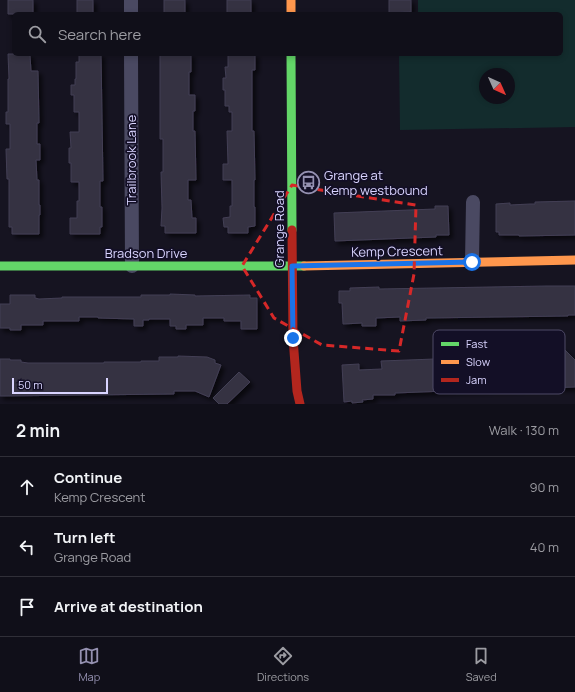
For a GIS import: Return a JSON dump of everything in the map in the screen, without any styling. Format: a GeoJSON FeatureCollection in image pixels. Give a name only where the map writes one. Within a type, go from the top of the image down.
{"type":"FeatureCollection","features":[{"type":"Feature","properties":{"kind":"street"},"geometry":{"type":"LineString","coordinates":[[131,0],[131,12]]}},
{"type":"Feature","properties":{"kind":"street"},"geometry":{"type":"LineString","coordinates":[[291,0],[291,12]]}},
{"type":"Feature","properties":{"kind":"street","name":"Trailbrook Lane"},"geometry":{"type":"LineString","coordinates":[[131,56],[132,266]]}},
{"type":"Feature","properties":{"kind":"street","name":"Grange Road"},"geometry":{"type":"LineString","coordinates":[[291,56],[293,338],[297,391],[300,404]]}},
{"type":"Feature","properties":{"kind":"street"},"geometry":{"type":"LineString","coordinates":[[472,262],[473,202]]}},
{"type":"Feature","properties":{"kind":"street","name":"Kemp Crescent"},"geometry":{"type":"LineString","coordinates":[[292,266],[575,260]]}},
{"type":"Feature","properties":{"kind":"street","name":"Bradson Drive"},"geometry":{"type":"LineString","coordinates":[[0,266],[292,266]]}},
{"type":"Feature","properties":{"kind":"highlighted area"},"geometry":{"type":"Polygon","coordinates":[[[292,185],[416,205],[414,274],[399,351],[322,345],[274,318],[242,266],[292,185]]]}},
{"type":"Feature","properties":{"kind":"green space"},"geometry":{"type":"Polygon","coordinates":[[[418,0],[575,0],[575,127],[400,130],[399,56],[563,56],[563,12],[418,12],[418,0]]]}},
{"type":"Feature","properties":{"kind":"building"},"geometry":{"type":"Polygon","coordinates":[[[8,0],[33,0],[33,12],[12,12],[12,14],[8,14],[8,0]]]}},
{"type":"Feature","properties":{"kind":"building"},"geometry":{"type":"Polygon","coordinates":[[[77,0],[93,0],[93,12],[77,12],[77,0]]]}},
{"type":"Feature","properties":{"kind":"building"},"geometry":{"type":"Polygon","coordinates":[[[164,0],[185,0],[185,12],[164,12],[164,0]]]}},
{"type":"Feature","properties":{"kind":"building"},"geometry":{"type":"Polygon","coordinates":[[[227,0],[251,0],[251,12],[227,12],[227,0]]]}},
{"type":"Feature","properties":{"kind":"building"},"geometry":{"type":"Polygon","coordinates":[[[389,0],[411,0],[411,12],[389,12],[389,0]]]}},
{"type":"Feature","properties":{"kind":"building"},"geometry":{"type":"Polygon","coordinates":[[[8,54],[12,54],[12,56],[30,56],[31,71],[38,71],[39,123],[37,123],[37,144],[40,144],[40,160],[36,160],[37,180],[39,180],[39,234],[12,234],[12,227],[9,227],[9,179],[7,179],[6,149],[10,149],[10,124],[6,124],[6,112],[8,112],[8,54]]]}},
{"type":"Feature","properties":{"kind":"building"},"geometry":{"type":"Polygon","coordinates":[[[79,56],[101,56],[103,181],[100,181],[102,227],[100,227],[100,234],[70,234],[70,218],[77,218],[77,201],[79,201],[79,182],[71,182],[69,148],[71,148],[70,132],[79,132],[79,112],[74,112],[74,95],[71,95],[71,85],[75,85],[76,62],[79,62],[79,56]]]}},
{"type":"Feature","properties":{"kind":"building"},"geometry":{"type":"Polygon","coordinates":[[[160,56],[191,56],[189,95],[195,95],[193,131],[195,131],[196,180],[188,180],[188,200],[191,200],[192,218],[196,218],[196,233],[165,233],[165,226],[161,226],[161,172],[163,172],[163,139],[160,139],[160,56]]]}},
{"type":"Feature","properties":{"kind":"building"},"geometry":{"type":"Polygon","coordinates":[[[228,56],[255,56],[255,70],[252,70],[252,131],[254,131],[255,226],[248,227],[248,233],[228,233],[228,227],[224,227],[223,218],[230,217],[230,206],[232,206],[232,180],[223,180],[223,164],[228,164],[227,131],[232,131],[232,112],[229,112],[229,106],[225,106],[225,90],[223,90],[223,78],[226,78],[225,67],[228,67],[228,56]]]}},
{"type":"Feature","properties":{"kind":"building"},"geometry":{"type":"Polygon","coordinates":[[[575,201],[575,235],[519,236],[499,235],[499,232],[496,232],[496,204],[510,203],[510,205],[535,204],[535,202],[575,201]]]}},
{"type":"Feature","properties":{"kind":"building"},"geometry":{"type":"Polygon","coordinates":[[[435,206],[448,206],[449,235],[436,235],[436,237],[335,241],[334,213],[435,209],[435,206]]]}},
{"type":"Feature","properties":{"kind":"building"},"geometry":{"type":"Polygon","coordinates":[[[575,286],[575,315],[426,318],[426,320],[400,321],[400,317],[376,318],[376,326],[362,326],[362,323],[343,324],[342,303],[339,303],[339,291],[350,291],[350,288],[379,287],[379,289],[575,286]]]}},
{"type":"Feature","properties":{"kind":"building"},"geometry":{"type":"Polygon","coordinates":[[[170,294],[195,296],[250,295],[250,298],[257,298],[257,329],[241,329],[241,321],[224,321],[224,318],[203,318],[203,325],[186,325],[186,329],[176,329],[176,326],[170,326],[170,319],[143,320],[143,326],[134,326],[134,319],[98,317],[79,317],[79,321],[43,321],[43,325],[21,325],[21,330],[0,328],[0,304],[10,304],[10,295],[35,295],[35,298],[39,299],[62,297],[141,297],[141,295],[170,294]]]}},
{"type":"Feature","properties":{"kind":"building"},"geometry":{"type":"Polygon","coordinates":[[[565,350],[575,360],[575,387],[565,387],[565,350]]]}},
{"type":"Feature","properties":{"kind":"building"},"geometry":{"type":"Polygon","coordinates":[[[159,357],[207,357],[215,360],[215,363],[221,365],[209,397],[195,391],[174,391],[174,394],[0,396],[0,359],[21,360],[21,362],[28,363],[104,363],[159,361],[159,357]]]}},
{"type":"Feature","properties":{"kind":"building"},"geometry":{"type":"Polygon","coordinates":[[[433,359],[433,392],[373,395],[373,399],[362,400],[363,402],[344,402],[342,365],[359,364],[359,370],[382,369],[381,361],[433,359]]]}},
{"type":"Feature","properties":{"kind":"building"},"geometry":{"type":"Polygon","coordinates":[[[239,372],[250,382],[227,404],[219,404],[213,398],[239,372]]]}},
{"type":"Feature","properties":{"kind":"traffic: fast"},"geometry":{"type":"LineString","coordinates":[[291,56],[292,230]]}},
{"type":"Feature","properties":{"kind":"traffic: fast"},"geometry":{"type":"LineString","coordinates":[[0,266],[304,266]]}},
{"type":"Feature","properties":{"kind":"traffic: slow"},"geometry":{"type":"LineString","coordinates":[[291,0],[291,12]]}},
{"type":"Feature","properties":{"kind":"traffic: slow"},"geometry":{"type":"LineString","coordinates":[[304,266],[575,260]]}},
{"type":"Feature","properties":{"kind":"traffic: jam"},"geometry":{"type":"LineString","coordinates":[[292,230],[293,338],[297,391],[300,404]]}},
{"type":"Feature","properties":{"kind":"place","name":"Grange at Kemp westbound"},"geometry":{"type":"Point","coordinates":[308,182]}},
{"type":"Feature","properties":{"kind":"route"},"geometry":{"type":"LineString","coordinates":[[293,338],[292,266],[472,262]]}}]}
